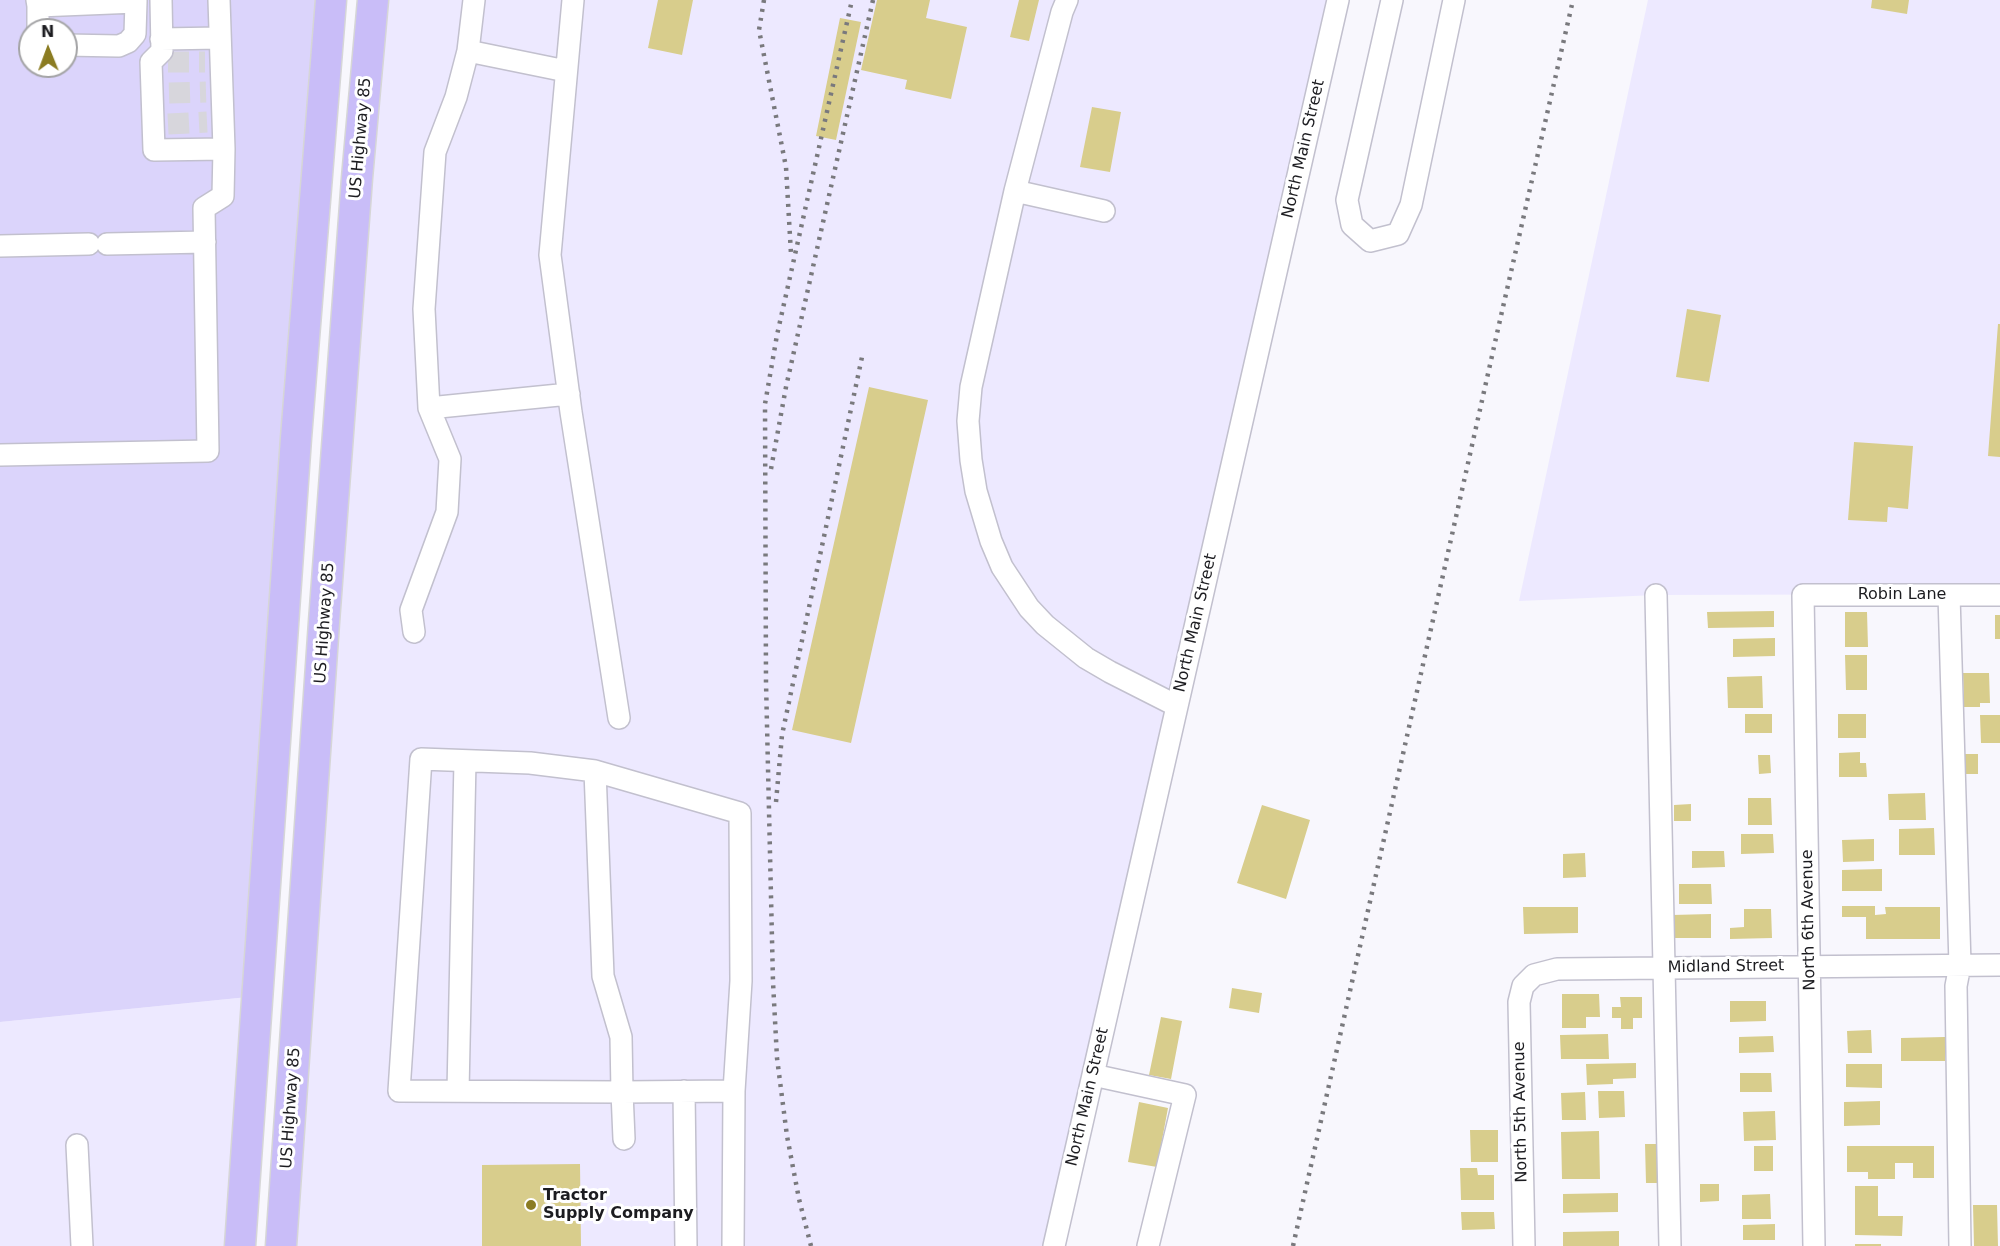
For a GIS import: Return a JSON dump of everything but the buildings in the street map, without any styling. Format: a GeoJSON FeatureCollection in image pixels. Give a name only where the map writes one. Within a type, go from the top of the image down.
{"type":"FeatureCollection","features":[{"type":"Feature","properties":{"kind":"highway"},"geometry":{"type":"LineString","coordinates":[[240,1246],[296,438],[332,0]]}},
{"type":"Feature","properties":{"kind":"highway","name":"US Highway 85"},"geometry":{"type":"LineString","coordinates":[[281,1246],[325,611],[359,154],[373,0]]}},
{"type":"Feature","properties":{"kind":"street"},"geometry":{"type":"LineString","coordinates":[[161,0],[161,124],[154,150],[224,149]]}},
{"type":"Feature","properties":{"kind":"street"},"geometry":{"type":"LineString","coordinates":[[0,454],[208,452],[204,208],[223,196],[224,149],[215,122],[213,61],[220,38],[219,0]]}},
{"type":"Feature","properties":{"kind":"street"},"geometry":{"type":"LineString","coordinates":[[414,632],[411,610],[447,512],[450,459],[429,408],[424,309],[435,152],[456,97],[468,51],[474,0]]}},
{"type":"Feature","properties":{"kind":"street"},"geometry":{"type":"LineString","coordinates":[[573,0],[550,255],[568,394],[620,718]]}},
{"type":"Feature","properties":{"kind":"street"},"geometry":{"type":"LineString","coordinates":[[1067,0],[1015,191],[971,387],[968,421],[971,460],[976,491],[988,532],[1002,567],[1014,588],[1045,626],[1064,642],[1110,672],[1178,706]]}},
{"type":"Feature","properties":{"kind":"street","name":"North Main Street"},"geometry":{"type":"LineString","coordinates":[[1054,1246],[1338,0]]}},
{"type":"Feature","properties":{"kind":"street"},"geometry":{"type":"LineString","coordinates":[[1392,0],[1347,200],[1352,225],[1370,241],[1398,234],[1411,206],[1454,0]]}},
{"type":"Feature","properties":{"kind":"street"},"geometry":{"type":"LineString","coordinates":[[38,3],[136,1],[135,34],[128,42],[119,46],[78,45]]}},
{"type":"Feature","properties":{"kind":"street"},"geometry":{"type":"LineString","coordinates":[[161,39],[220,38]]}},
{"type":"Feature","properties":{"kind":"street"},"geometry":{"type":"LineString","coordinates":[[468,51],[566,71]]}},
{"type":"Feature","properties":{"kind":"street"},"geometry":{"type":"LineString","coordinates":[[1015,191],[1104,211]]}},
{"type":"Feature","properties":{"kind":"street"},"geometry":{"type":"LineString","coordinates":[[0,246],[205,242]]}},
{"type":"Feature","properties":{"kind":"street"},"geometry":{"type":"LineString","coordinates":[[429,408],[568,394]]}},
{"type":"Feature","properties":{"kind":"street"},"geometry":{"type":"LineString","coordinates":[[1656,595],[1670,1246]]}},
{"type":"Feature","properties":{"kind":"street","name":"Robin Lane"},"geometry":{"type":"LineString","coordinates":[[1803,595],[2000,595]]}},
{"type":"Feature","properties":{"kind":"street","name":"North 6th Avenue"},"geometry":{"type":"LineString","coordinates":[[1803,595],[1814,1246]]}},
{"type":"Feature","properties":{"kind":"street"},"geometry":{"type":"LineString","coordinates":[[1949,595],[1960,965],[1956,986],[1960,1246]]}},
{"type":"Feature","properties":{"kind":"street"},"geometry":{"type":"LineString","coordinates":[[733,1246],[734,1091],[741,981],[740,813],[595,771],[531,763],[421,759],[399,1091],[734,1091]]}},
{"type":"Feature","properties":{"kind":"street"},"geometry":{"type":"LineString","coordinates":[[458,1091],[465,761]]}},
{"type":"Feature","properties":{"kind":"street"},"geometry":{"type":"LineString","coordinates":[[595,771],[603,976],[621,1037],[624,1139]]}},
{"type":"Feature","properties":{"kind":"street","name":"Midland Street"},"geometry":{"type":"LineString","coordinates":[[1527,980],[1540,972],[1557,969],[2000,965]]}},
{"type":"Feature","properties":{"kind":"street","name":"North 5th Avenue"},"geometry":{"type":"LineString","coordinates":[[1524,1246],[1519,1002],[1527,980]]}},
{"type":"Feature","properties":{"kind":"street"},"geometry":{"type":"LineString","coordinates":[[1093,1075],[1185,1095],[1148,1246]]}},
{"type":"Feature","properties":{"kind":"street"},"geometry":{"type":"LineString","coordinates":[[684,1091],[686,1246]]}},
{"type":"Feature","properties":{"kind":"street"},"geometry":{"type":"LineString","coordinates":[[77,1145],[82,1246]]}},
{"type":"Feature","properties":{"kind":"shaded area"},"geometry":{"type":"Polygon","coordinates":[[[0,0],[331,0],[258,996],[0,1022],[0,0]]]}},
{"type":"Feature","properties":{"kind":"shaded area"},"geometry":{"type":"Polygon","coordinates":[[[373,0],[1338,0],[1054,1246],[281,1246],[373,0]]]}},
{"type":"Feature","properties":{"kind":"shaded area"},"geometry":{"type":"Polygon","coordinates":[[[1648,0],[2000,0],[2000,594],[1656,595],[1519,601],[1648,0]]]}},
{"type":"Feature","properties":{"kind":"shaded area"},"geometry":{"type":"Polygon","coordinates":[[[258,996],[240,1246],[0,1246],[0,1022],[258,996]]]}},
{"type":"Feature","properties":{"kind":"tunnel"},"geometry":{"type":"LineString","coordinates":[[168,62],[205,62]]}},
{"type":"Feature","properties":{"kind":"tunnel"},"geometry":{"type":"LineString","coordinates":[[169,93],[206,92]]}},
{"type":"Feature","properties":{"kind":"tunnel"},"geometry":{"type":"LineString","coordinates":[[168,124],[207,122]]}},
{"type":"Feature","properties":{"kind":"railway"},"geometry":{"type":"LineString","coordinates":[[764,0],[759,30],[786,167],[791,254]]}},
{"type":"Feature","properties":{"kind":"railway"},"geometry":{"type":"LineString","coordinates":[[811,1246],[787,1136],[777,1058],[766,682],[765,404],[777,335],[852,0]]}},
{"type":"Feature","properties":{"kind":"railway"},"geometry":{"type":"LineString","coordinates":[[771,469],[786,387],[873,0]]}},
{"type":"Feature","properties":{"kind":"railway"},"geometry":{"type":"LineString","coordinates":[[1293,1246],[1573,0]]}},
{"type":"Feature","properties":{"kind":"railway"},"geometry":{"type":"LineString","coordinates":[[776,802],[782,735],[862,357]]}},
{"type":"Feature","properties":{"kind":"place","name":"Tractor Supply Company"},"geometry":{"type":"Point","coordinates":[531,1205]}}]}
